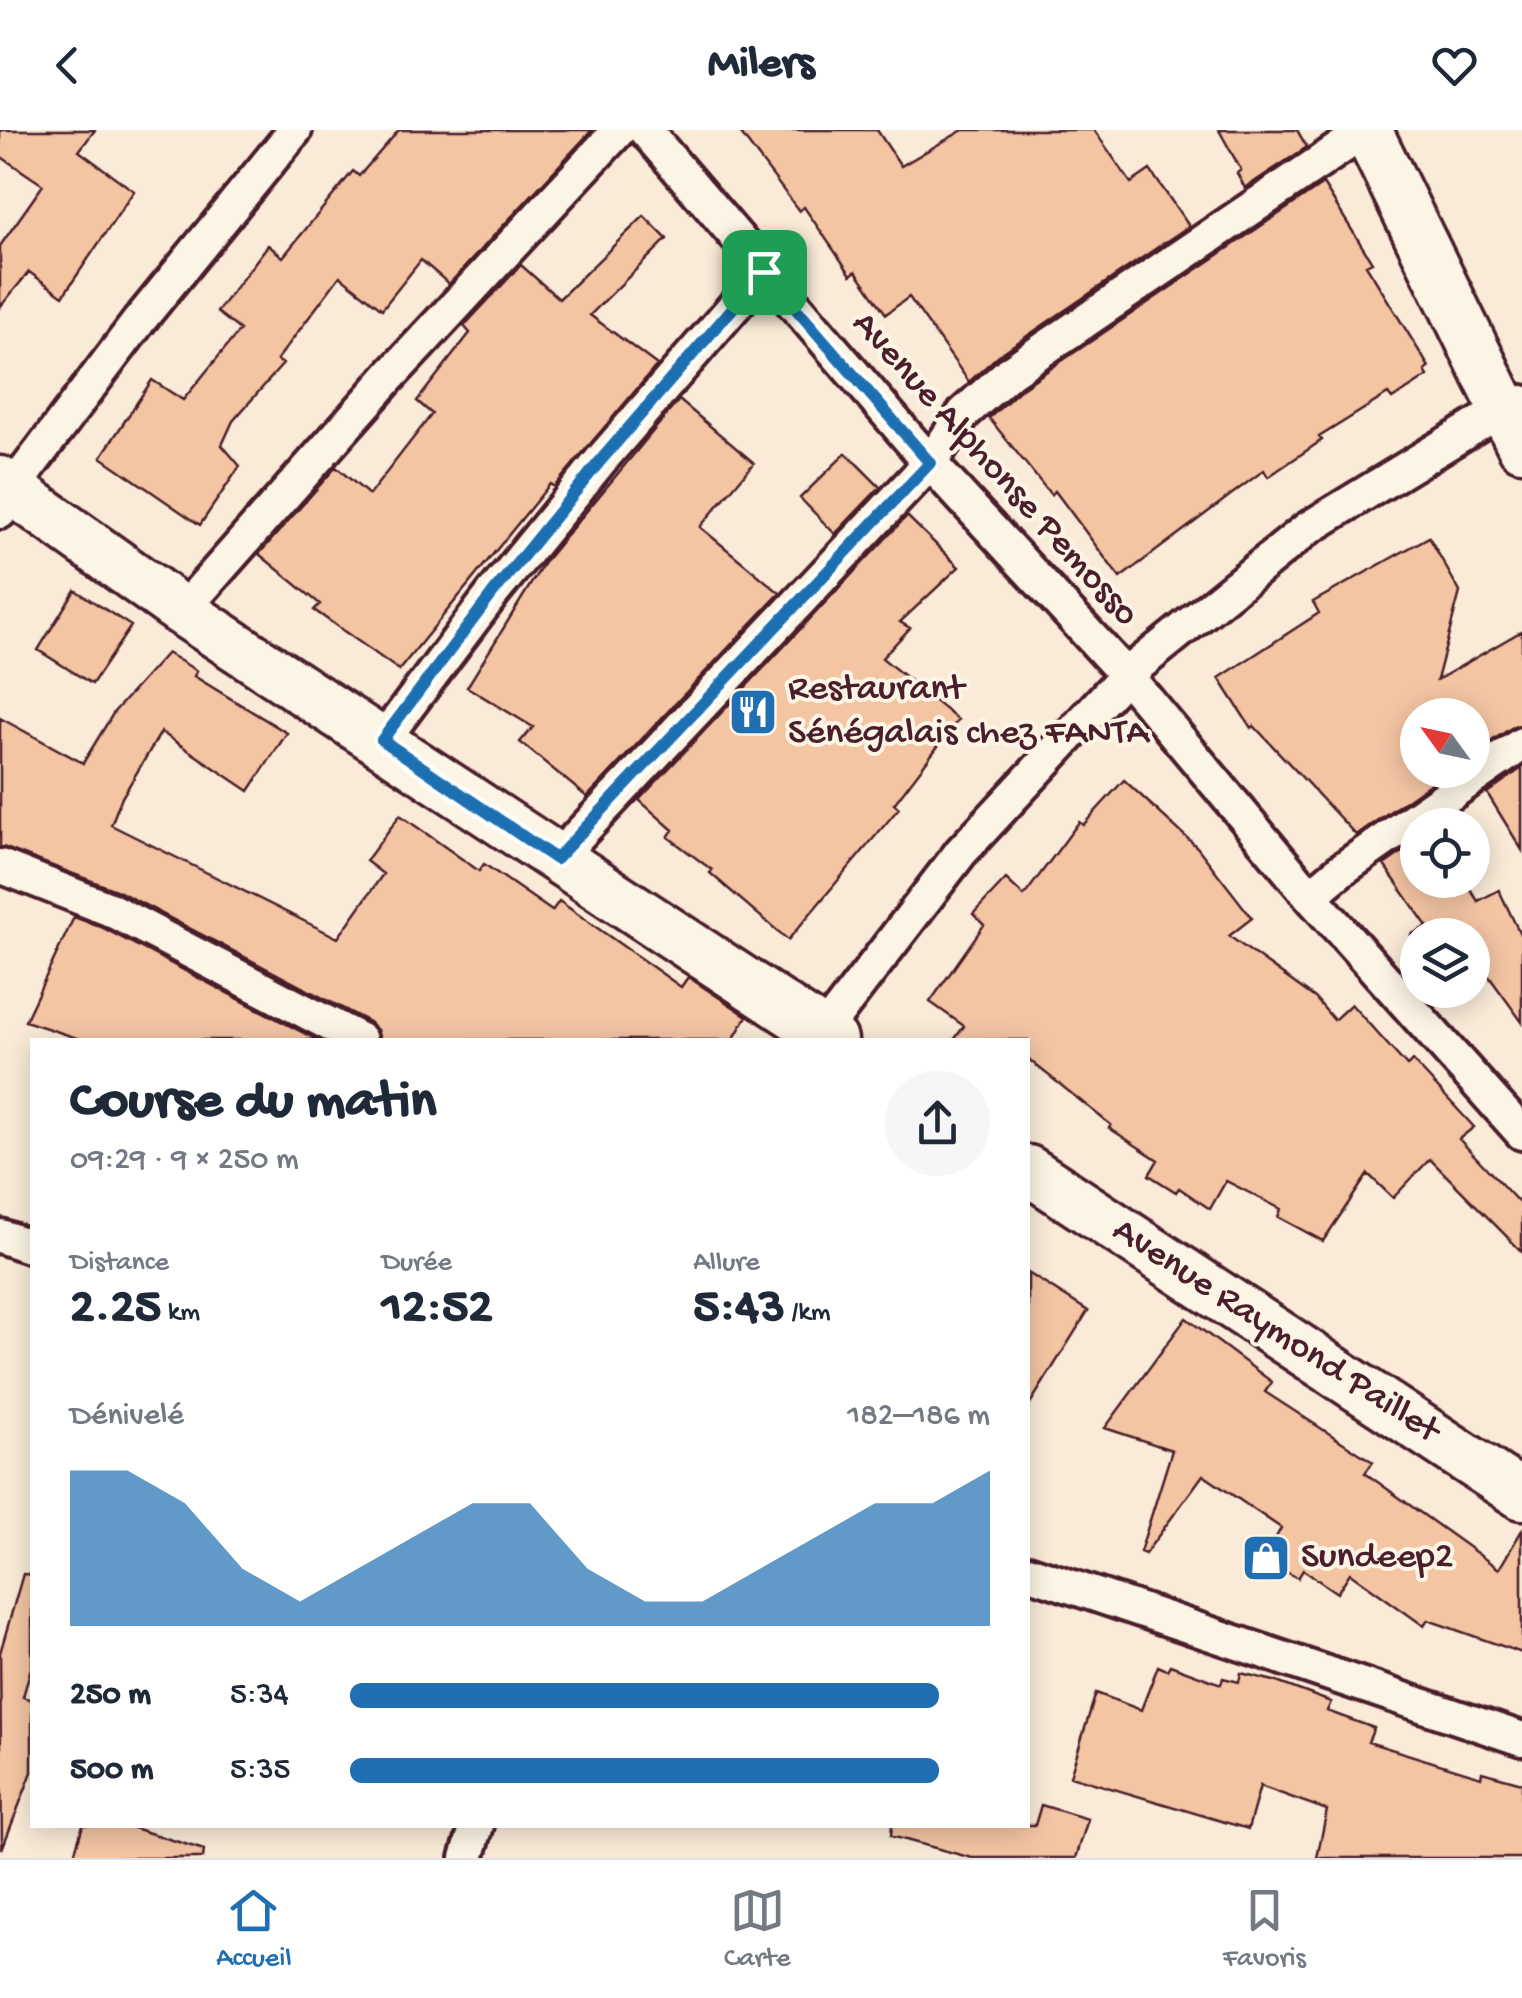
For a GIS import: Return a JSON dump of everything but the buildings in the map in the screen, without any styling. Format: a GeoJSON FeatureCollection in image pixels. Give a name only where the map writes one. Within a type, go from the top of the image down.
{"type":"FeatureCollection","features":[{"type":"Feature","properties":{"kind":"main road"},"geometry":{"type":"LineString","coordinates":[[1367,130],[1516,419]]}},
{"type":"Feature","properties":{"kind":"main road"},"geometry":{"type":"LineString","coordinates":[[4,494],[382,740],[824,1038]]}},
{"type":"Feature","properties":{"kind":"main road","name":"Avenue Raymond Paillet"},"geometry":{"type":"LineString","coordinates":[[1030,1171],[1522,1495]]}},
{"type":"Feature","properties":{"kind":"street"},"geometry":{"type":"LineString","coordinates":[[4,494],[138,321],[295,130]]}},
{"type":"Feature","properties":{"kind":"street"},"geometry":{"type":"LineString","coordinates":[[182,611],[390,376],[620,130]]}},
{"type":"Feature","properties":{"kind":"street","name":"Avenue Alphonse Pemosso"},"geometry":{"type":"LineString","coordinates":[[645,130],[930,463],[1126,675],[1310,896],[1522,1133]]}},
{"type":"Feature","properties":{"kind":"street"},"geometry":{"type":"LineString","coordinates":[[556,859],[930,463],[964,413],[1010,372],[1367,130]]}},
{"type":"Feature","properties":{"kind":"street"},"geometry":{"type":"LineString","coordinates":[[382,740],[493,593],[601,460],[764,272]]}},
{"type":"Feature","properties":{"kind":"street"},"geometry":{"type":"LineString","coordinates":[[824,1038],[961,852],[1126,675],[1307,530],[1516,419]]}},
{"type":"Feature","properties":{"kind":"street"},"geometry":{"type":"LineString","coordinates":[[1310,896],[1341,870],[1522,744]]}},
{"type":"Feature","properties":{"kind":"street"},"geometry":{"type":"LineString","coordinates":[[0,866],[108,908],[356,1038]]}},
{"type":"Feature","properties":{"kind":"street"},"geometry":{"type":"LineString","coordinates":[[0,1236],[30,1246]]}},
{"type":"Feature","properties":{"kind":"street"},"geometry":{"type":"LineString","coordinates":[[1030,1573],[1522,1739]]}},
{"type":"Feature","properties":{"kind":"street"},"geometry":{"type":"LineString","coordinates":[[467,1858],[476,1828]]}},
{"type":"Feature","properties":{"kind":"place","name":"Restaurant Sénégalais chez FANTA"},"geometry":{"type":"Point","coordinates":[753,712]}},
{"type":"Feature","properties":{"kind":"place","name":"Sundeep2"},"geometry":{"type":"Point","coordinates":[1266,1558]}},
{"type":"Feature","properties":{"kind":"route"},"geometry":{"type":"LineString","coordinates":[[764,272],[930,463],[556,859],[382,740],[493,593],[601,460],[764,272]]}}]}
